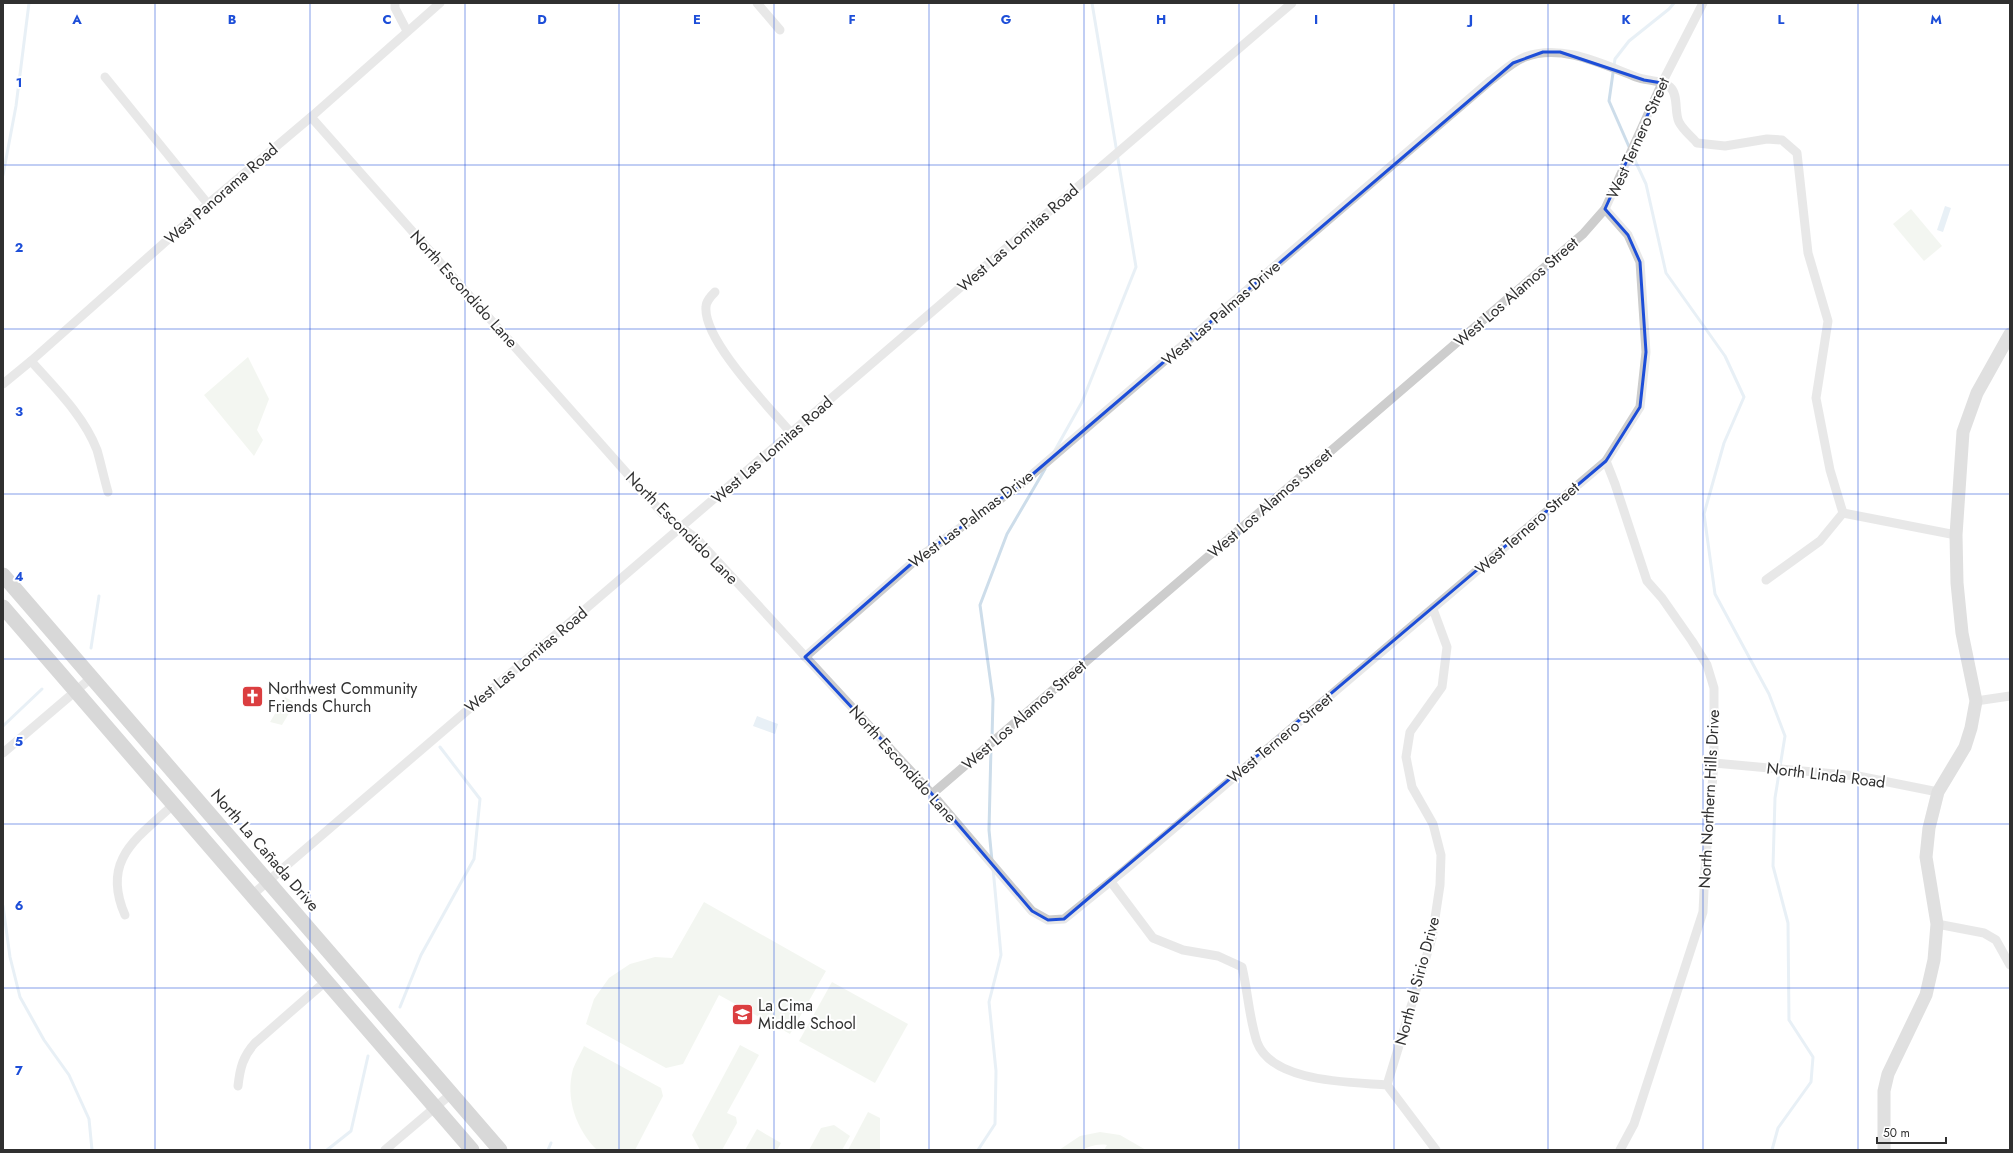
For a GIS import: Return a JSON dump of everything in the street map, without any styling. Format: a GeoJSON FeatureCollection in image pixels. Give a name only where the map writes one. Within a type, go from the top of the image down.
{"type":"FeatureCollection","features":[{"type":"Feature","properties":{"kind":"main road","name":"North La Cañada Drive"},"geometry":{"type":"LineString","coordinates":[[3,575],[500,1150]]}},
{"type":"Feature","properties":{"kind":"main road"},"geometry":{"type":"LineString","coordinates":[[3,607],[472,1150]]}},
{"type":"Feature","properties":{"kind":"street"},"geometry":{"type":"LineString","coordinates":[[395,3],[395,8],[407,31]]}},
{"type":"Feature","properties":{"kind":"street","name":"West Panorama Road"},"geometry":{"type":"LineString","coordinates":[[3,384],[31,362],[208,204],[311,117],[440,3]]}},
{"type":"Feature","properties":{"kind":"street"},"geometry":{"type":"LineString","coordinates":[[757,3],[780,30]]}},
{"type":"Feature","properties":{"kind":"street","name":"West Las Lomitas Road"},"geometry":{"type":"LineString","coordinates":[[252,895],[683,527],[1292,3]]}},
{"type":"Feature","properties":{"kind":"street","name":"West Ternero Street"},"geometry":{"type":"LineString","coordinates":[[1064,919],[1111,882],[1606,461],[1640,407],[1646,352],[1640,262],[1628,235],[1605,209],[1662,83],[1703,3]]}},
{"type":"Feature","properties":{"kind":"street","name":"West Las Palmas Drive"},"geometry":{"type":"LineString","coordinates":[[805,657],[918,558],[1020,485],[1513,63],[1525,57],[1543,52],[1560,52],[1644,80],[1662,83]]}},
{"type":"Feature","properties":{"kind":"street"},"geometry":{"type":"LineString","coordinates":[[105,77],[208,204]]}},
{"type":"Feature","properties":{"kind":"street"},"geometry":{"type":"LineString","coordinates":[[1662,83],[1670,87],[1673,91],[1679,122],[1697,143],[1724,146],[1767,139],[1782,140],[1797,153],[1808,253],[1828,321],[1816,398],[1830,470],[1843,512]]}},
{"type":"Feature","properties":{"kind":"street","name":"North Escondido Lane"},"geometry":{"type":"LineString","coordinates":[[311,117],[663,514],[683,527],[697,539],[932,794],[1032,911],[1048,920],[1064,919]]}},
{"type":"Feature","properties":{"kind":"street","name":"West Los Alamos Street"},"geometry":{"type":"LineString","coordinates":[[932,794],[1583,234],[1605,209]]}},
{"type":"Feature","properties":{"kind":"street"},"geometry":{"type":"LineString","coordinates":[[715,292],[706,306],[706,319],[721,350],[791,433]]}},
{"type":"Feature","properties":{"kind":"street"},"geometry":{"type":"LineString","coordinates":[[1884,1150],[1884,1091],[1888,1074],[1926,995],[1934,960],[1937,924],[1926,857],[1929,828],[1938,792],[1965,747],[1971,728],[1976,701],[1962,633],[1956,535],[1963,432],[1977,393],[2010,334]]}},
{"type":"Feature","properties":{"kind":"street"},"geometry":{"type":"LineString","coordinates":[[31,362],[70,406],[86,428],[96,449],[108,492]]}},
{"type":"Feature","properties":{"kind":"street","name":"North Northern Hills Drive"},"geometry":{"type":"LineString","coordinates":[[1606,461],[1647,581],[1662,598],[1707,665],[1714,688],[1714,763],[1704,869],[1703,912],[1634,1124],[1620,1150]]}},
{"type":"Feature","properties":{"kind":"street"},"geometry":{"type":"LineString","coordinates":[[1843,512],[1956,535]]}},
{"type":"Feature","properties":{"kind":"street"},"geometry":{"type":"LineString","coordinates":[[1766,580],[1820,541],[1843,512]]}},
{"type":"Feature","properties":{"kind":"street","name":"North el Sirio Drive"},"geometry":{"type":"LineString","coordinates":[[1387,1085],[1432,938],[1440,885],[1441,855],[1433,824],[1412,787],[1406,757],[1410,732],[1442,687],[1447,647],[1433,609]]}},
{"type":"Feature","properties":{"kind":"street"},"geometry":{"type":"LineString","coordinates":[[3,753],[91,678]]}},
{"type":"Feature","properties":{"kind":"street"},"geometry":{"type":"LineString","coordinates":[[1976,701],[2010,696]]}},
{"type":"Feature","properties":{"kind":"street","name":"North Linda Road"},"geometry":{"type":"LineString","coordinates":[[1714,763],[1858,776],[1938,792]]}},
{"type":"Feature","properties":{"kind":"street"},"geometry":{"type":"LineString","coordinates":[[125,915],[118,899],[116,887],[117,872],[123,856],[135,841],[173,805]]}},
{"type":"Feature","properties":{"kind":"street"},"geometry":{"type":"LineString","coordinates":[[1111,882],[1153,938],[1183,950],[1218,956],[1242,967],[1258,1044],[1270,1060],[1293,1073],[1326,1080],[1387,1085],[1436,1150]]}},
{"type":"Feature","properties":{"kind":"street"},"geometry":{"type":"LineString","coordinates":[[1937,924],[1984,933],[1996,940],[2010,965]]}},
{"type":"Feature","properties":{"kind":"street"},"geometry":{"type":"LineString","coordinates":[[238,1086],[240,1066],[246,1053],[255,1042],[326,981]]}},
{"type":"Feature","properties":{"kind":"street"},"geometry":{"type":"LineString","coordinates":[[384,1150],[451,1094]]}},
{"type":"Feature","properties":{"kind":"highlighted area"},"geometry":{"type":"Polygon","coordinates":[[[1543,52],[1560,52],[1644,80],[1662,83],[1605,209],[1628,235],[1640,262],[1646,352],[1640,407],[1606,461],[1064,919],[1048,920],[1032,911],[932,794],[805,657],[918,558],[1020,485],[1513,63],[1543,52]]]}},
{"type":"Feature","properties":{"kind":"shaded area"},"geometry":{"type":"Polygon","coordinates":[[[1911,209],[1942,246],[1924,261],[1893,224],[1911,209]]]}},
{"type":"Feature","properties":{"kind":"shaded area"},"geometry":{"type":"Polygon","coordinates":[[[248,357],[269,399],[257,430],[263,440],[254,456],[204,395],[248,357]]]}},
{"type":"Feature","properties":{"kind":"shaded area"},"geometry":{"type":"Polygon","coordinates":[[[285,697],[295,703],[282,725],[270,722],[285,697]]]}},
{"type":"Feature","properties":{"kind":"shaded area"},"geometry":{"type":"Polygon","coordinates":[[[704,902],[826,971],[790,1034],[719,995],[683,1064],[666,1068],[586,1024],[594,999],[609,978],[630,964],[655,957],[672,958],[704,902]]]}},
{"type":"Feature","properties":{"kind":"shaded area"},"geometry":{"type":"Polygon","coordinates":[[[832,982],[908,1024],[875,1083],[799,1041],[832,982]]]}},
{"type":"Feature","properties":{"kind":"shaded area"},"geometry":{"type":"Polygon","coordinates":[[[740,1045],[759,1055],[727,1113],[736,1117],[737,1123],[722,1150],[700,1150],[692,1135],[740,1045]]]}},
{"type":"Feature","properties":{"kind":"shaded area"},"geometry":{"type":"Polygon","coordinates":[[[584,1046],[661,1088],[663,1096],[635,1150],[597,1150],[583,1133],[578,1123],[574,1112],[570,1091],[573,1069],[584,1046]]]}},
{"type":"Feature","properties":{"kind":"shaded area"},"geometry":{"type":"Polygon","coordinates":[[[868,1112],[880,1118],[880,1150],[848,1150],[868,1112]]]}},
{"type":"Feature","properties":{"kind":"shaded area"},"geometry":{"type":"Polygon","coordinates":[[[834,1125],[850,1136],[842,1150],[809,1150],[821,1128],[834,1125]]]}},
{"type":"Feature","properties":{"kind":"shaded area"},"geometry":{"type":"Polygon","coordinates":[[[757,1129],[781,1143],[777,1150],[745,1150],[757,1129]]]}},
{"type":"Feature","properties":{"kind":"shaded area"},"geometry":{"type":"Polygon","coordinates":[[[1100,1132],[1120,1135],[1146,1150],[1104,1150],[1107,1145],[1096,1145],[1076,1150],[1059,1150],[1080,1136],[1100,1132]]]}},
{"type":"Feature","properties":{"kind":"water"},"geometry":{"type":"Polygon","coordinates":[[[1945,206],[1951,208],[1943,232],[1937,230],[1945,206]]]}},
{"type":"Feature","properties":{"kind":"water"},"geometry":{"type":"Polygon","coordinates":[[[757,716],[778,724],[775,734],[753,726],[757,716]]]}},
{"type":"Feature","properties":{"kind":"waterway"},"geometry":{"type":"LineString","coordinates":[[3,175],[16,106],[29,3]]}},
{"type":"Feature","properties":{"kind":"waterway"},"geometry":{"type":"LineString","coordinates":[[1054,452],[1082,402],[1136,267],[1092,3]]}},
{"type":"Feature","properties":{"kind":"waterway"},"geometry":{"type":"LineString","coordinates":[[1630,149],[1609,101],[1615,59],[1629,41],[1669,9],[1674,3]]}},
{"type":"Feature","properties":{"kind":"waterway"},"geometry":{"type":"LineString","coordinates":[[1632,154],[1646,184],[1666,273],[1725,356],[1744,397],[1724,443],[1704,514],[1715,594],[1769,694],[1785,736],[1775,798],[1773,866],[1788,923],[1789,1020],[1813,1057],[1811,1082],[1778,1128],[1772,1150]]}},
{"type":"Feature","properties":{"kind":"waterway"},"geometry":{"type":"LineString","coordinates":[[992,739],[993,699],[980,605],[1007,534],[1045,469]]}},
{"type":"Feature","properties":{"kind":"waterway"},"geometry":{"type":"LineString","coordinates":[[91,648],[99,596]]}},
{"type":"Feature","properties":{"kind":"waterway"},"geometry":{"type":"LineString","coordinates":[[3,726],[42,689]]}},
{"type":"Feature","properties":{"kind":"waterway"},"geometry":{"type":"LineString","coordinates":[[400,1007],[421,955],[474,859],[480,799],[440,747]]}},
{"type":"Feature","properties":{"kind":"waterway"},"geometry":{"type":"LineString","coordinates":[[991,747],[989,830],[992,861]]}},
{"type":"Feature","properties":{"kind":"waterway"},"geometry":{"type":"LineString","coordinates":[[978,1150],[995,1124],[996,1071],[989,1002],[1001,955],[993,868]]}},
{"type":"Feature","properties":{"kind":"waterway"},"geometry":{"type":"LineString","coordinates":[[3,906],[10,957],[20,997],[44,1040],[69,1075],[89,1119],[92,1150]]}},
{"type":"Feature","properties":{"kind":"waterway"},"geometry":{"type":"LineString","coordinates":[[327,1150],[351,1131],[368,1056]]}},
{"type":"Feature","properties":{"kind":"waterway"},"geometry":{"type":"LineString","coordinates":[[548,1150],[551,1143]]}},
{"type":"Feature","properties":{"kind":"place","name":"Northwest Community Friends Church"},"geometry":{"type":"Point","coordinates":[253,697]}},
{"type":"Feature","properties":{"kind":"place","name":"La Cima Middle School"},"geometry":{"type":"Point","coordinates":[742,1014]}}]}
